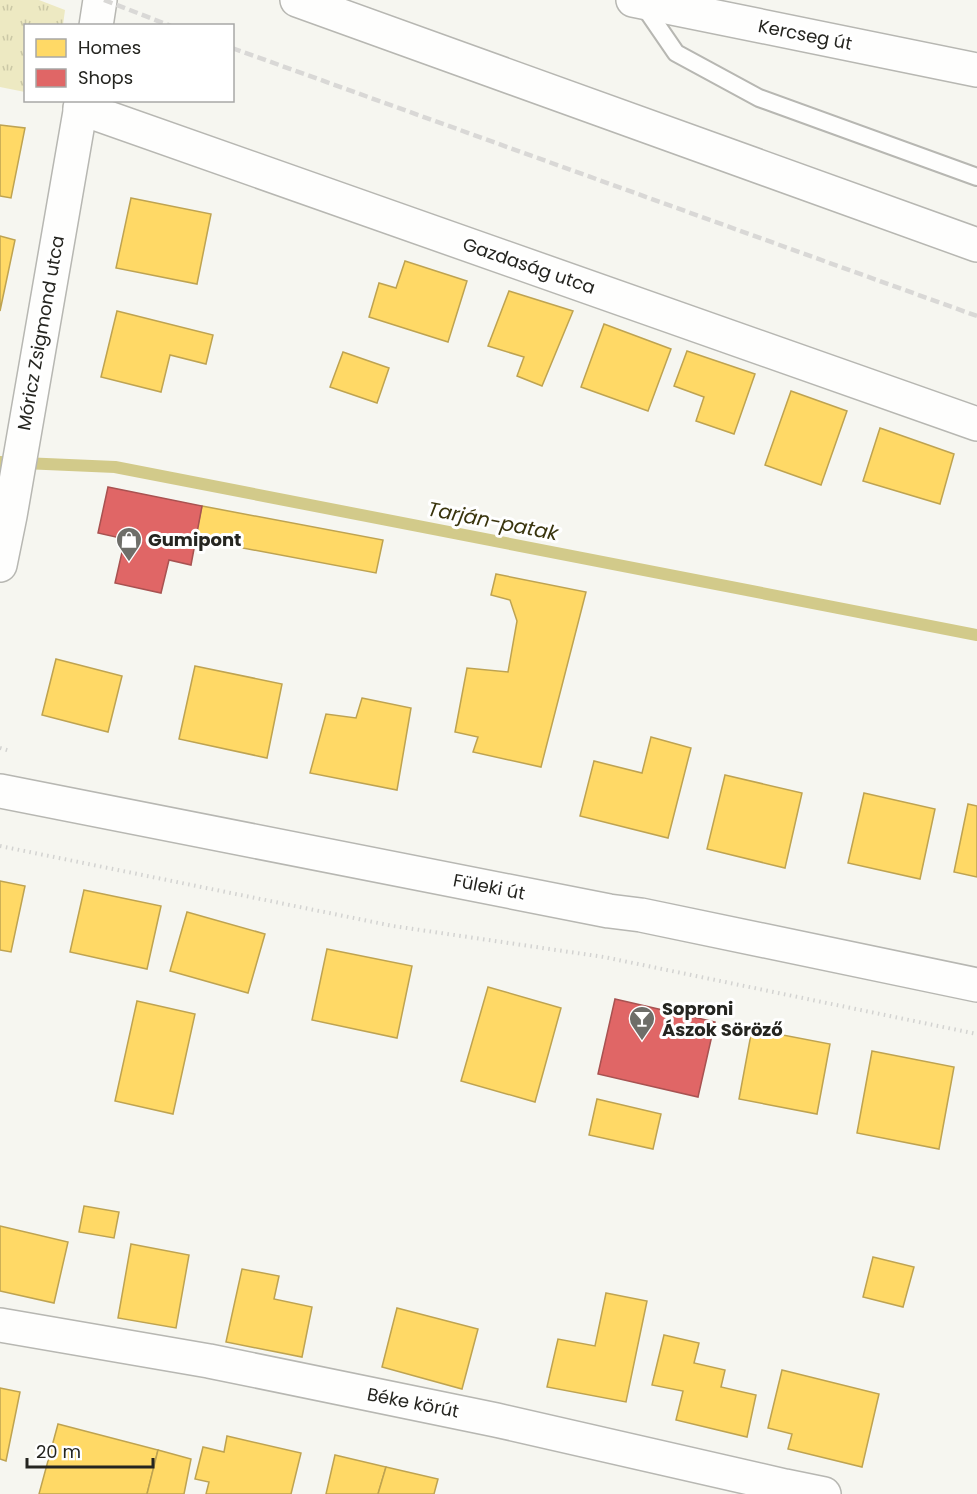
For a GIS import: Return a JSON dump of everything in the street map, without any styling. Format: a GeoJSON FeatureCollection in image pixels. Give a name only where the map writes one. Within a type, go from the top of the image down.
{"type":"FeatureCollection","features":[{"type":"Feature","properties":{"kind":"street"},"geometry":{"type":"LineString","coordinates":[[96,24],[100,0]]}},
{"type":"Feature","properties":{"kind":"street"},"geometry":{"type":"LineString","coordinates":[[297,0],[977,245]]}},
{"type":"Feature","properties":{"kind":"street","name":"Kercseg út"},"geometry":{"type":"LineString","coordinates":[[637,1],[977,70]]}},
{"type":"Feature","properties":{"kind":"street","name":"Móricz Zsigmond utca"},"geometry":{"type":"LineString","coordinates":[[0,565],[81,104]]}},
{"type":"Feature","properties":{"kind":"street","name":"Gazdaság utca"},"geometry":{"type":"LineString","coordinates":[[81,104],[977,424]]}},
{"type":"Feature","properties":{"kind":"street","name":"Füleki út"},"geometry":{"type":"LineString","coordinates":[[0,791],[609,911],[641,915],[977,985]]}},
{"type":"Feature","properties":{"kind":"street","name":"Béke körút"},"geometry":{"type":"LineString","coordinates":[[0,1325],[208,1361],[496,1419],[824,1494]]}},
{"type":"Feature","properties":{"kind":"lane"},"geometry":{"type":"LineString","coordinates":[[637,1],[676,53],[759,98],[977,177]]}},
{"type":"Feature","properties":{"kind":"path"},"geometry":{"type":"LineString","coordinates":[[0,846],[393,926],[604,957],[977,1034]]}},
{"type":"Feature","properties":{"kind":"green space"},"geometry":{"type":"Polygon","coordinates":[[[0,0],[39,0],[65,10],[63,24],[24,24],[24,92],[0,87],[0,0]]]}},
{"type":"Feature","properties":{"kind":"building: Homes"},"geometry":{"type":"Polygon","coordinates":[[[0,125],[25,128],[11,198],[0,196],[0,125]]]}},
{"type":"Feature","properties":{"kind":"building: Homes"},"geometry":{"type":"Polygon","coordinates":[[[131,198],[211,214],[197,284],[116,268],[131,198]]]}},
{"type":"Feature","properties":{"kind":"building: Homes"},"geometry":{"type":"Polygon","coordinates":[[[0,236],[15,240],[0,311],[0,236]]]}},
{"type":"Feature","properties":{"kind":"building: Homes"},"geometry":{"type":"Polygon","coordinates":[[[405,261],[467,281],[448,342],[369,317],[379,283],[396,288],[405,261]]]}},
{"type":"Feature","properties":{"kind":"building: Homes"},"geometry":{"type":"Polygon","coordinates":[[[509,291],[573,311],[542,386],[517,376],[524,357],[488,346],[509,291]]]}},
{"type":"Feature","properties":{"kind":"building: Homes"},"geometry":{"type":"Polygon","coordinates":[[[117,311],[213,335],[206,364],[170,355],[161,392],[101,377],[117,311]]]}},
{"type":"Feature","properties":{"kind":"building: Homes"},"geometry":{"type":"Polygon","coordinates":[[[604,324],[671,349],[648,411],[581,387],[604,324]]]}},
{"type":"Feature","properties":{"kind":"building: Homes"},"geometry":{"type":"Polygon","coordinates":[[[687,351],[755,374],[734,434],[696,421],[704,397],[674,386],[687,351]]]}},
{"type":"Feature","properties":{"kind":"building: Homes"},"geometry":{"type":"Polygon","coordinates":[[[343,352],[389,368],[377,403],[330,387],[343,352]]]}},
{"type":"Feature","properties":{"kind":"building: Homes"},"geometry":{"type":"Polygon","coordinates":[[[791,391],[847,411],[821,485],[765,465],[791,391]]]}},
{"type":"Feature","properties":{"kind":"building: Homes"},"geometry":{"type":"Polygon","coordinates":[[[880,428],[954,454],[940,504],[863,481],[880,428]]]}},
{"type":"Feature","properties":{"kind":"building: Homes"},"geometry":{"type":"Polygon","coordinates":[[[202,506],[383,540],[376,573],[195,539],[202,506]]]}},
{"type":"Feature","properties":{"kind":"building: Homes"},"geometry":{"type":"Polygon","coordinates":[[[496,574],[586,592],[541,767],[473,752],[478,737],[455,732],[467,668],[508,672],[517,621],[510,600],[491,595],[496,574]]]}},
{"type":"Feature","properties":{"kind":"building: Homes"},"geometry":{"type":"Polygon","coordinates":[[[56,659],[122,676],[108,732],[42,715],[56,659]]]}},
{"type":"Feature","properties":{"kind":"building: Homes"},"geometry":{"type":"Polygon","coordinates":[[[195,666],[282,684],[267,758],[179,739],[195,666]]]}},
{"type":"Feature","properties":{"kind":"building: Homes"},"geometry":{"type":"Polygon","coordinates":[[[362,698],[411,708],[397,790],[310,773],[326,714],[356,718],[362,698]]]}},
{"type":"Feature","properties":{"kind":"building: Homes"},"geometry":{"type":"Polygon","coordinates":[[[651,737],[691,748],[668,838],[580,816],[594,761],[642,773],[651,737]]]}},
{"type":"Feature","properties":{"kind":"building: Homes"},"geometry":{"type":"Polygon","coordinates":[[[725,775],[802,793],[785,868],[707,849],[725,775]]]}},
{"type":"Feature","properties":{"kind":"building: Homes"},"geometry":{"type":"Polygon","coordinates":[[[864,793],[935,809],[920,879],[848,863],[864,793]]]}},
{"type":"Feature","properties":{"kind":"building: Homes"},"geometry":{"type":"Polygon","coordinates":[[[968,804],[977,806],[977,877],[954,872],[968,804]]]}},
{"type":"Feature","properties":{"kind":"building: Homes"},"geometry":{"type":"Polygon","coordinates":[[[0,881],[25,886],[11,952],[0,950],[0,881]]]}},
{"type":"Feature","properties":{"kind":"building: Homes"},"geometry":{"type":"Polygon","coordinates":[[[84,890],[161,906],[147,969],[70,952],[84,890]]]}},
{"type":"Feature","properties":{"kind":"building: Homes"},"geometry":{"type":"Polygon","coordinates":[[[187,912],[265,934],[248,993],[170,971],[187,912]]]}},
{"type":"Feature","properties":{"kind":"building: Homes"},"geometry":{"type":"Polygon","coordinates":[[[327,949],[412,966],[397,1038],[312,1020],[327,949]]]}},
{"type":"Feature","properties":{"kind":"building: Homes"},"geometry":{"type":"Polygon","coordinates":[[[488,987],[561,1008],[535,1102],[461,1081],[488,987]]]}},
{"type":"Feature","properties":{"kind":"building: Homes"},"geometry":{"type":"Polygon","coordinates":[[[137,1001],[195,1014],[173,1114],[115,1101],[137,1001]]]}},
{"type":"Feature","properties":{"kind":"building: Homes"},"geometry":{"type":"Polygon","coordinates":[[[752,1029],[830,1044],[817,1114],[739,1099],[752,1029]]]}},
{"type":"Feature","properties":{"kind":"building: Homes"},"geometry":{"type":"Polygon","coordinates":[[[872,1051],[954,1067],[939,1149],[857,1133],[872,1051]]]}},
{"type":"Feature","properties":{"kind":"building: Homes"},"geometry":{"type":"Polygon","coordinates":[[[597,1099],[661,1114],[653,1149],[589,1135],[597,1099]]]}},
{"type":"Feature","properties":{"kind":"building: Homes"},"geometry":{"type":"Polygon","coordinates":[[[84,1206],[119,1212],[114,1238],[79,1232],[84,1206]]]}},
{"type":"Feature","properties":{"kind":"building: Homes"},"geometry":{"type":"Polygon","coordinates":[[[0,1226],[68,1242],[54,1303],[0,1291],[0,1226]]]}},
{"type":"Feature","properties":{"kind":"building: Homes"},"geometry":{"type":"Polygon","coordinates":[[[131,1244],[189,1255],[176,1328],[118,1318],[131,1244]]]}},
{"type":"Feature","properties":{"kind":"building: Homes"},"geometry":{"type":"Polygon","coordinates":[[[873,1257],[914,1267],[903,1307],[863,1297],[873,1257]]]}},
{"type":"Feature","properties":{"kind":"building: Homes"},"geometry":{"type":"Polygon","coordinates":[[[242,1269],[279,1276],[274,1299],[312,1307],[302,1357],[226,1342],[242,1269]]]}},
{"type":"Feature","properties":{"kind":"building: Homes"},"geometry":{"type":"Polygon","coordinates":[[[606,1293],[647,1301],[626,1402],[547,1387],[558,1339],[595,1346],[606,1293]]]}},
{"type":"Feature","properties":{"kind":"building: Homes"},"geometry":{"type":"Polygon","coordinates":[[[397,1308],[478,1329],[462,1389],[382,1367],[397,1308]]]}},
{"type":"Feature","properties":{"kind":"building: Homes"},"geometry":{"type":"Polygon","coordinates":[[[664,1335],[699,1343],[694,1363],[725,1370],[721,1387],[756,1395],[747,1437],[676,1420],[683,1391],[652,1385],[664,1335]]]}},
{"type":"Feature","properties":{"kind":"building: Homes"},"geometry":{"type":"Polygon","coordinates":[[[782,1370],[879,1394],[862,1467],[788,1449],[792,1434],[768,1428],[782,1370]]]}},
{"type":"Feature","properties":{"kind":"building: Homes"},"geometry":{"type":"Polygon","coordinates":[[[0,1388],[20,1392],[6,1461],[0,1459],[0,1388]]]}},
{"type":"Feature","properties":{"kind":"building: Homes"},"geometry":{"type":"Polygon","coordinates":[[[58,1424],[158,1450],[147,1494],[39,1494],[58,1424]]]}},
{"type":"Feature","properties":{"kind":"building: Homes"},"geometry":{"type":"Polygon","coordinates":[[[227,1436],[301,1453],[291,1494],[206,1494],[209,1482],[195,1479],[203,1447],[224,1452],[227,1436]]]}},
{"type":"Feature","properties":{"kind":"building: Homes"},"geometry":{"type":"Polygon","coordinates":[[[158,1450],[191,1459],[184,1494],[147,1494],[158,1450]]]}},
{"type":"Feature","properties":{"kind":"building: Homes"},"geometry":{"type":"Polygon","coordinates":[[[335,1455],[386,1467],[378,1494],[326,1494],[335,1455]]]}},
{"type":"Feature","properties":{"kind":"building: Homes"},"geometry":{"type":"Polygon","coordinates":[[[386,1467],[438,1479],[434,1494],[378,1494],[386,1467]]]}},
{"type":"Feature","properties":{"kind":"building: Shops"},"geometry":{"type":"Polygon","coordinates":[[[108,487],[202,506],[191,565],[169,560],[161,593],[115,583],[125,539],[98,533],[108,487]]]}},
{"type":"Feature","properties":{"kind":"building: Shops"},"geometry":{"type":"Polygon","coordinates":[[[615,999],[715,1022],[698,1097],[598,1074],[615,999]]]}},
{"type":"Feature","properties":{"kind":"waterway","name":"Tarján-patak"},"geometry":{"type":"LineString","coordinates":[[0,462],[115,467],[977,635]]}},
{"type":"Feature","properties":{"kind":"railway"},"geometry":{"type":"LineString","coordinates":[[104,0],[166,24]]}},
{"type":"Feature","properties":{"kind":"railway"},"geometry":{"type":"LineString","coordinates":[[234,49],[977,316]]}},
{"type":"Feature","properties":{"kind":"place","name":"Gumipont"},"geometry":{"type":"Point","coordinates":[129,563]}},
{"type":"Feature","properties":{"kind":"place","name":"Soproni Ászok Söröző"},"geometry":{"type":"Point","coordinates":[642,1042]}}]}
